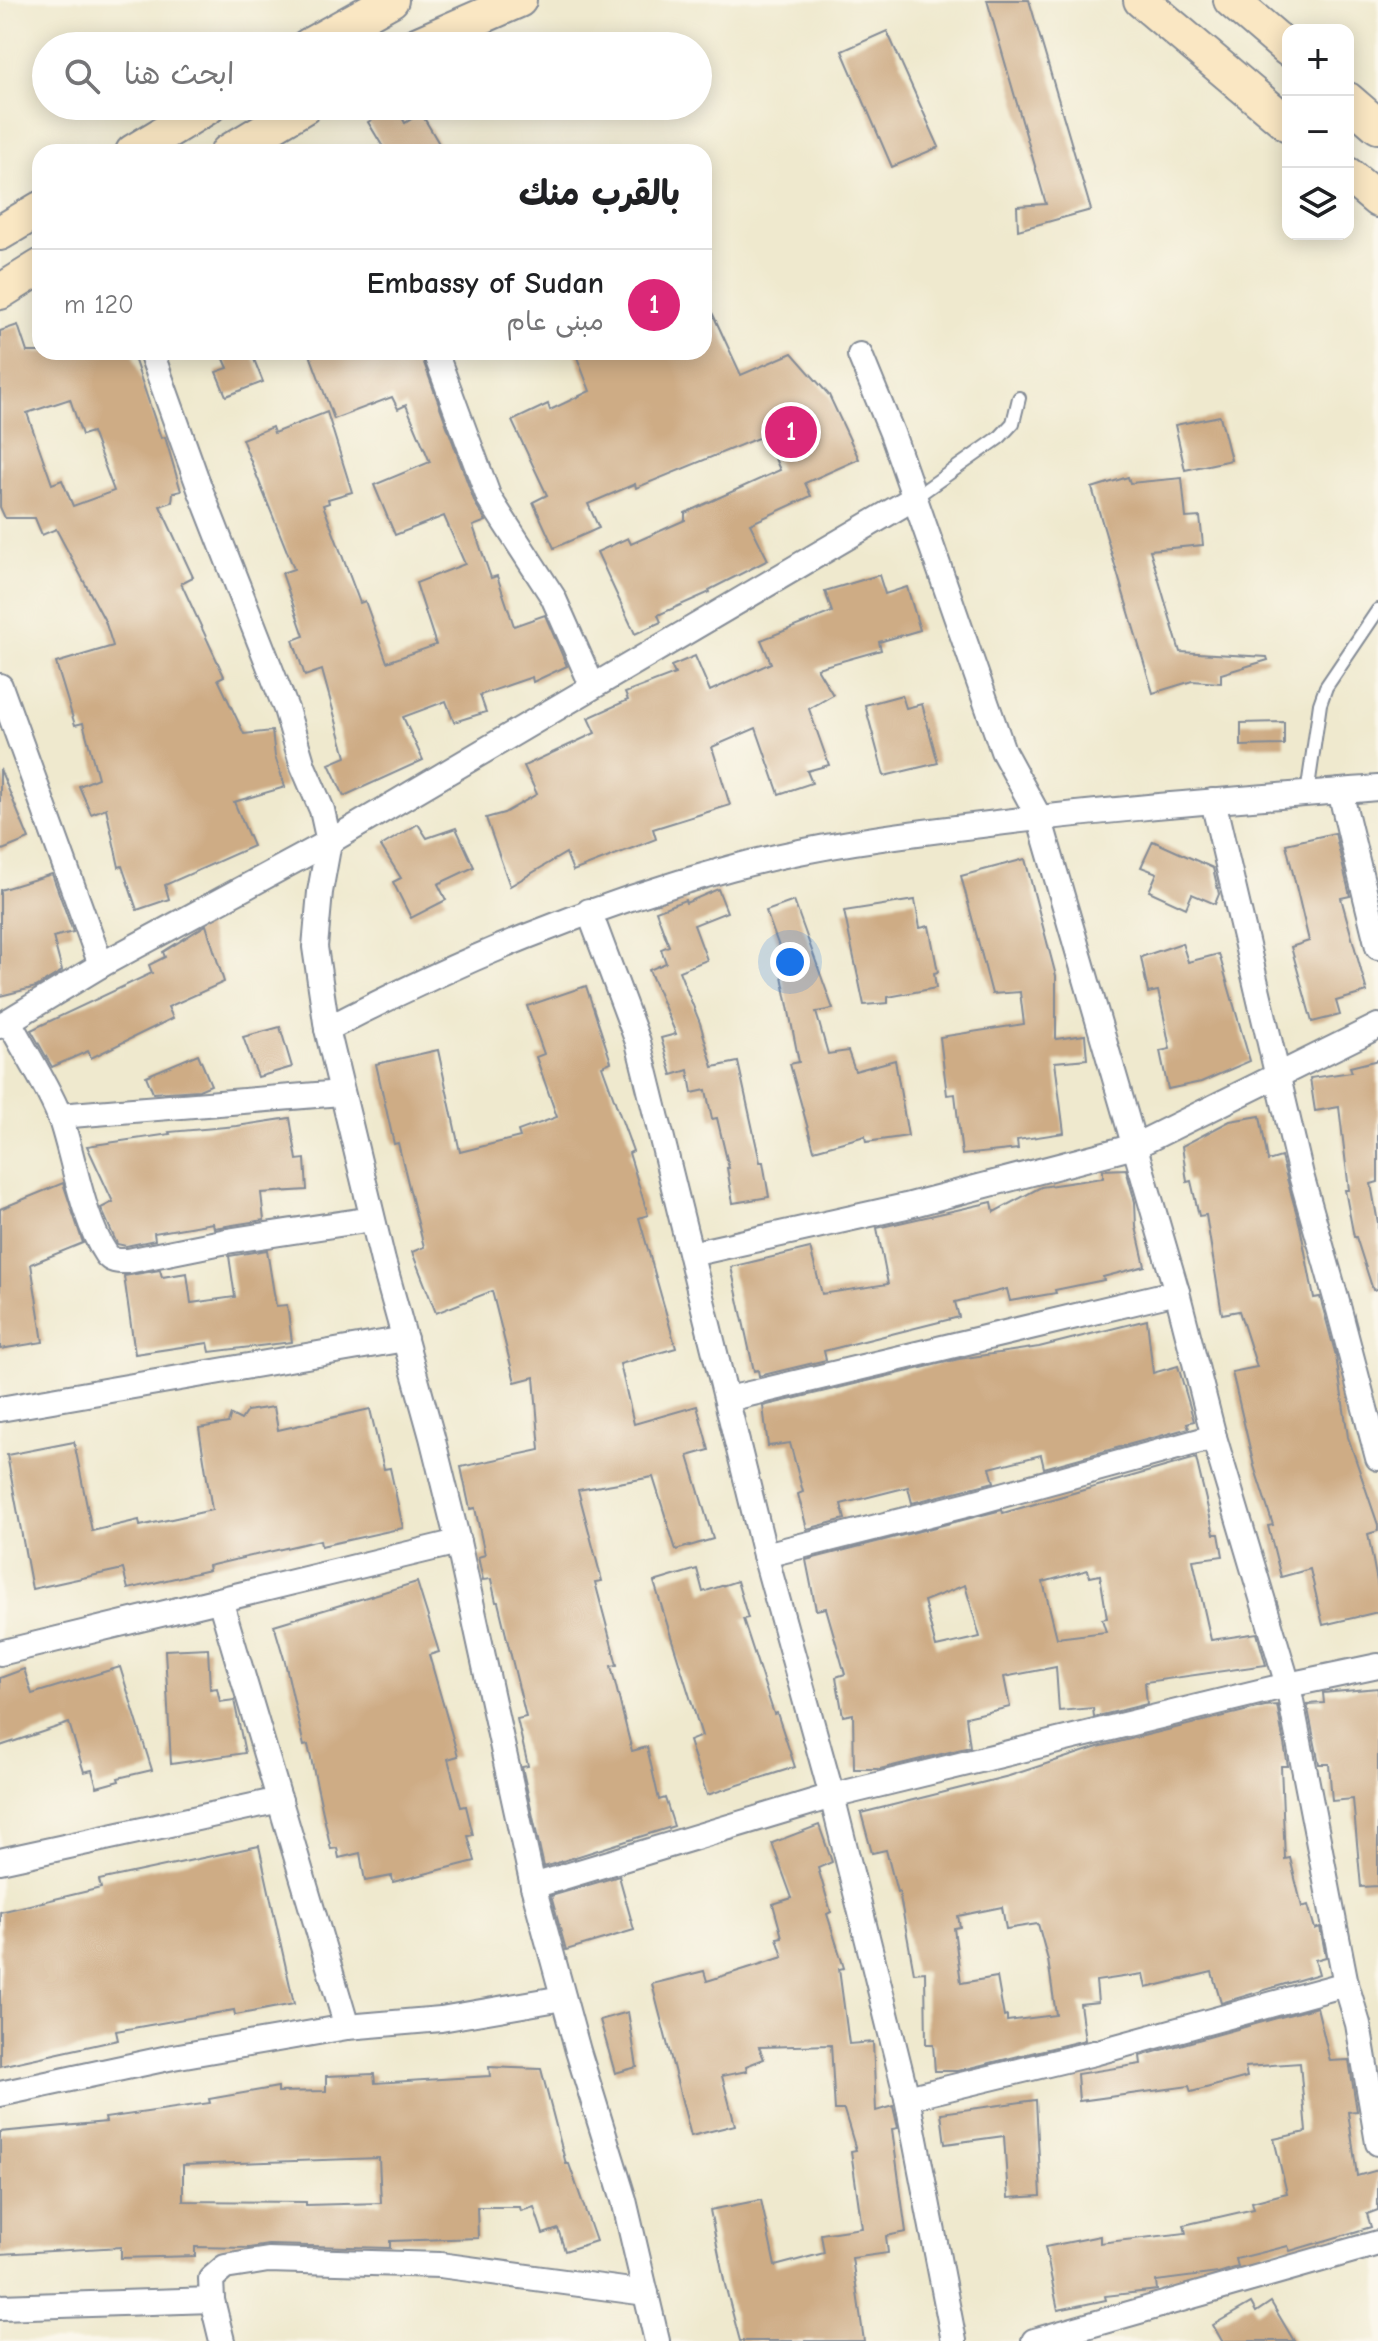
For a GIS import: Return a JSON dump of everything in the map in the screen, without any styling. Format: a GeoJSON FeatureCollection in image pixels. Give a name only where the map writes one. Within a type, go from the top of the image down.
{"type":"FeatureCollection","features":[{"type":"Feature","properties":{"kind":"street"},"geometry":{"type":"LineString","coordinates":[[333,32],[391,0]]}},
{"type":"Feature","properties":{"kind":"street"},"geometry":{"type":"LineString","coordinates":[[446,32],[519,0]]}},
{"type":"Feature","properties":{"kind":"street"},"geometry":{"type":"LineString","coordinates":[[1141,0],[1282,119]]}},
{"type":"Feature","properties":{"kind":"street"},"geometry":{"type":"LineString","coordinates":[[1231,0],[1282,44]]}},
{"type":"Feature","properties":{"kind":"street"},"geometry":{"type":"LineString","coordinates":[[1354,105],[1378,126]]}},
{"type":"Feature","properties":{"kind":"street"},"geometry":{"type":"LineString","coordinates":[[146,144],[186,120]]}},
{"type":"Feature","properties":{"kind":"street"},"geometry":{"type":"LineString","coordinates":[[241,144],[282,120]]}},
{"type":"Feature","properties":{"kind":"street"},"geometry":{"type":"LineString","coordinates":[[1354,180],[1378,200]]}},
{"type":"Feature","properties":{"kind":"street"},"geometry":{"type":"LineString","coordinates":[[0,233],[32,214]]}},
{"type":"Feature","properties":{"kind":"street"},"geometry":{"type":"LineString","coordinates":[[0,292],[32,272]]}},
{"type":"Feature","properties":{"kind":"street"},"geometry":{"type":"LineString","coordinates":[[860,355],[887,419],[1003,751],[1039,817],[1135,1146],[1214,1437],[1288,1685],[1346,1984],[1368,2021],[1378,2143]]}},
{"type":"Feature","properties":{"kind":"street"},"geometry":{"type":"LineString","coordinates":[[154,360],[245,608],[286,709],[303,766],[322,810],[329,842],[315,947],[327,1029],[341,1093],[458,1542],[533,1886],[624,2200],[657,2341]]}},
{"type":"Feature","properties":{"kind":"street"},"geometry":{"type":"LineString","coordinates":[[438,360],[489,498],[553,597],[592,685]]}},
{"type":"Feature","properties":{"kind":"street"},"geometry":{"type":"LineString","coordinates":[[372,1219],[114,1261],[107,1255],[88,1212],[59,1116],[4,1024],[101,965],[329,842],[914,498]]}},
{"type":"Feature","properties":{"kind":"street"},"geometry":{"type":"LineString","coordinates":[[0,686],[101,965]]}},
{"type":"Feature","properties":{"kind":"street"},"geometry":{"type":"LineString","coordinates":[[327,1029],[412,985],[500,945],[589,911],[732,868],[878,837],[1039,817],[1378,788]]}},
{"type":"Feature","properties":{"kind":"street"},"geometry":{"type":"LineString","coordinates":[[1340,791],[1378,947]]}},
{"type":"Feature","properties":{"kind":"street"},"geometry":{"type":"LineString","coordinates":[[1213,801],[1277,1078],[1378,1458]]}},
{"type":"Feature","properties":{"kind":"street"},"geometry":{"type":"LineString","coordinates":[[589,911],[638,1042],[765,1555],[832,1796],[907,2098],[954,2341]]}},
{"type":"Feature","properties":{"kind":"street"},"geometry":{"type":"LineString","coordinates":[[691,1254],[906,1206],[1135,1146],[1378,1026]]}},
{"type":"Feature","properties":{"kind":"street"},"geometry":{"type":"LineString","coordinates":[[59,1116],[341,1093]]}},
{"type":"Feature","properties":{"kind":"street"},"geometry":{"type":"LineString","coordinates":[[728,1399],[1177,1292]]}},
{"type":"Feature","properties":{"kind":"street"},"geometry":{"type":"LineString","coordinates":[[0,1409],[405,1339]]}},
{"type":"Feature","properties":{"kind":"street"},"geometry":{"type":"LineString","coordinates":[[765,1555],[969,1504],[1214,1437]]}},
{"type":"Feature","properties":{"kind":"street"},"geometry":{"type":"LineString","coordinates":[[1,1647],[220,1600],[458,1542]]}},
{"type":"Feature","properties":{"kind":"street"},"geometry":{"type":"LineString","coordinates":[[220,1600],[347,2027]]}},
{"type":"Feature","properties":{"kind":"street"},"geometry":{"type":"LineString","coordinates":[[533,1886],[832,1796],[1378,1666]]}},
{"type":"Feature","properties":{"kind":"street"},"geometry":{"type":"LineString","coordinates":[[0,1861],[280,1800]]}},
{"type":"Feature","properties":{"kind":"street"},"geometry":{"type":"LineString","coordinates":[[907,2098],[1094,2053],[1346,1984]]}},
{"type":"Feature","properties":{"kind":"street"},"geometry":{"type":"LineString","coordinates":[[0,2094],[173,2057],[347,2027],[441,2019],[563,1998]]}},
{"type":"Feature","properties":{"kind":"street"},"geometry":{"type":"LineString","coordinates":[[1034,2341],[1378,2243]]}},
{"type":"Feature","properties":{"kind":"street"},"geometry":{"type":"LineString","coordinates":[[222,2341],[212,2300],[211,2279],[225,2267],[268,2260],[440,2265],[646,2293]]}},
{"type":"Feature","properties":{"kind":"street"},"geometry":{"type":"LineString","coordinates":[[0,2307],[212,2300]]}},
{"type":"Feature","properties":{"kind":"lane"},"geometry":{"type":"LineString","coordinates":[[914,498],[1000,437],[1013,423],[1019,398]]}},
{"type":"Feature","properties":{"kind":"lane"},"geometry":{"type":"LineString","coordinates":[[1307,794],[1320,704],[1326,687],[1378,610]]}},
{"type":"Feature","properties":{"kind":"building"},"geometry":{"type":"Polygon","coordinates":[[[987,0],[1029,0],[1091,210],[1018,230],[1017,206],[1046,204],[987,0]]]}},
{"type":"Feature","properties":{"kind":"building"},"geometry":{"type":"Polygon","coordinates":[[[887,31],[939,147],[892,167],[842,51],[887,31]]]}},
{"type":"Feature","properties":{"kind":"building"},"geometry":{"type":"Polygon","coordinates":[[[425,120],[439,144],[381,144],[368,122],[425,120]]]}},
{"type":"Feature","properties":{"kind":"building"},"geometry":{"type":"Polygon","coordinates":[[[712,312],[741,375],[792,353],[829,395],[859,459],[805,483],[811,496],[750,524],[768,560],[710,592],[658,615],[661,622],[635,634],[597,552],[628,538],[631,544],[685,520],[685,513],[780,470],[765,435],[636,488],[635,484],[588,504],[599,528],[554,548],[533,502],[547,495],[512,421],[548,404],[550,410],[590,391],[578,360],[712,360],[712,312]]]}},
{"type":"Feature","properties":{"kind":"building"},"geometry":{"type":"Polygon","coordinates":[[[18,325],[27,352],[32,352],[32,360],[135,360],[161,438],[165,437],[181,491],[173,493],[172,502],[160,506],[193,577],[181,583],[224,676],[218,679],[244,734],[272,731],[275,756],[285,787],[234,802],[253,846],[165,885],[169,899],[137,910],[122,866],[119,867],[106,808],[91,814],[79,786],[98,778],[83,723],[75,725],[56,663],[113,646],[105,621],[56,529],[42,535],[35,518],[5,518],[0,507],[0,331],[18,325]],[[70,399],[27,413],[52,484],[62,480],[73,506],[114,491],[92,432],[82,435],[70,399]]]}},
{"type":"Feature","properties":{"kind":"building"},"geometry":{"type":"Polygon","coordinates":[[[224,360],[254,360],[263,382],[226,396],[216,372],[228,368],[224,360]]]}},
{"type":"Feature","properties":{"kind":"building"},"geometry":{"type":"Polygon","coordinates":[[[312,360],[423,360],[475,503],[486,521],[473,526],[491,578],[497,576],[514,626],[545,615],[567,666],[533,682],[532,677],[480,695],[486,712],[454,722],[446,701],[403,717],[423,760],[344,796],[329,764],[346,757],[322,670],[305,676],[293,640],[304,636],[282,573],[294,569],[242,439],[272,427],[274,433],[327,412],[352,492],[328,499],[329,503],[323,505],[360,603],[365,601],[387,662],[436,645],[416,583],[465,564],[444,516],[395,535],[374,485],[430,462],[406,405],[398,409],[392,397],[334,419],[312,360]]]}},
{"type":"Feature","properties":{"kind":"building"},"geometry":{"type":"Polygon","coordinates":[[[1220,416],[1231,460],[1185,470],[1175,425],[1220,416]]]}},
{"type":"Feature","properties":{"kind":"building"},"geometry":{"type":"Polygon","coordinates":[[[1128,477],[1130,483],[1182,478],[1186,518],[1200,517],[1203,545],[1150,550],[1180,652],[1267,657],[1268,660],[1221,674],[1221,683],[1192,681],[1153,693],[1092,488],[1128,477]]]}},
{"type":"Feature","properties":{"kind":"building"},"geometry":{"type":"Polygon","coordinates":[[[879,575],[885,594],[907,587],[920,630],[879,642],[881,650],[817,668],[833,695],[809,709],[829,765],[807,771],[812,783],[779,794],[756,728],[712,747],[730,805],[653,829],[656,839],[573,871],[566,853],[510,886],[486,818],[504,813],[537,794],[524,766],[595,733],[588,718],[628,700],[625,693],[675,674],[671,666],[695,656],[710,691],[771,663],[761,640],[832,612],[825,591],[879,575]]]}},
{"type":"Feature","properties":{"kind":"building"},"geometry":{"type":"Polygon","coordinates":[[[902,695],[906,708],[922,704],[938,763],[884,776],[865,705],[902,695]]]}},
{"type":"Feature","properties":{"kind":"building"},"geometry":{"type":"Polygon","coordinates":[[[1284,722],[1284,745],[1241,746],[1241,723],[1284,722]]]}},
{"type":"Feature","properties":{"kind":"building"},"geometry":{"type":"Polygon","coordinates":[[[0,769],[29,839],[0,851],[0,769]]]}},
{"type":"Feature","properties":{"kind":"building"},"geometry":{"type":"Polygon","coordinates":[[[418,824],[427,838],[456,828],[474,867],[438,884],[446,900],[411,918],[393,882],[401,878],[381,846],[418,824]]]}},
{"type":"Feature","properties":{"kind":"building"},"geometry":{"type":"Polygon","coordinates":[[[1335,833],[1350,896],[1341,898],[1367,992],[1336,1001],[1340,1015],[1312,1022],[1291,947],[1309,941],[1286,844],[1335,833]]]}},
{"type":"Feature","properties":{"kind":"building"},"geometry":{"type":"Polygon","coordinates":[[[1153,841],[1213,868],[1219,894],[1215,904],[1192,894],[1186,908],[1149,891],[1157,873],[1141,867],[1153,841]]]}},
{"type":"Feature","properties":{"kind":"building"},"geometry":{"type":"Polygon","coordinates":[[[1025,859],[1056,976],[1056,1039],[1085,1035],[1087,1059],[1055,1062],[1064,1133],[1017,1140],[1018,1149],[962,1155],[955,1094],[947,1095],[940,1037],[1024,1024],[1020,992],[992,994],[961,876],[1025,859]]]}},
{"type":"Feature","properties":{"kind":"building"},"geometry":{"type":"Polygon","coordinates":[[[52,874],[73,932],[53,937],[62,971],[36,987],[0,996],[0,890],[52,874]]]}},
{"type":"Feature","properties":{"kind":"building"},"geometry":{"type":"Polygon","coordinates":[[[718,889],[727,912],[694,925],[707,960],[679,971],[700,1023],[713,1067],[738,1062],[760,1162],[763,1162],[769,1197],[733,1203],[729,1168],[717,1118],[712,1119],[706,1090],[692,1093],[688,1070],[672,1075],[661,1038],[676,1034],[649,970],[666,963],[661,949],[669,946],[656,911],[685,900],[686,903],[718,889]]]}},
{"type":"Feature","properties":{"kind":"building"},"geometry":{"type":"Polygon","coordinates":[[[915,900],[920,928],[929,926],[938,972],[934,973],[936,988],[888,997],[888,1003],[864,1005],[844,911],[915,900]]]}},
{"type":"Feature","properties":{"kind":"building"},"geometry":{"type":"Polygon","coordinates":[[[794,901],[833,1009],[816,1012],[828,1054],[848,1051],[855,1071],[895,1060],[908,1136],[866,1142],[865,1136],[814,1150],[790,1064],[799,1062],[782,976],[789,974],[766,911],[794,901]]]}},
{"type":"Feature","properties":{"kind":"building"},"geometry":{"type":"Polygon","coordinates":[[[206,925],[224,982],[168,1007],[173,1018],[91,1058],[88,1051],[52,1067],[31,1030],[152,973],[149,965],[165,957],[163,952],[206,925]]]}},
{"type":"Feature","properties":{"kind":"building"},"geometry":{"type":"Polygon","coordinates":[[[1182,943],[1188,962],[1219,954],[1250,1061],[1201,1082],[1168,1089],[1160,1051],[1170,1049],[1164,1017],[1158,991],[1148,993],[1141,957],[1182,943]]]}},
{"type":"Feature","properties":{"kind":"building"},"geometry":{"type":"Polygon","coordinates":[[[586,986],[611,1062],[602,1066],[633,1151],[629,1153],[648,1215],[639,1218],[676,1348],[620,1364],[634,1424],[697,1406],[709,1450],[688,1456],[713,1539],[676,1550],[653,1477],[578,1490],[602,1581],[595,1582],[617,1665],[611,1666],[632,1751],[647,1747],[659,1800],[665,1798],[674,1826],[544,1867],[522,1767],[528,1766],[517,1719],[526,1717],[491,1579],[483,1580],[478,1557],[485,1555],[475,1508],[470,1509],[461,1467],[540,1450],[534,1377],[515,1382],[492,1291],[436,1313],[412,1252],[424,1247],[398,1143],[394,1144],[376,1064],[438,1050],[460,1152],[520,1137],[518,1131],[557,1117],[536,1057],[544,1054],[527,1006],[586,986]]]}},
{"type":"Feature","properties":{"kind":"building"},"geometry":{"type":"Polygon","coordinates":[[[280,1027],[292,1067],[258,1077],[243,1037],[280,1027]]]}},
{"type":"Feature","properties":{"kind":"building"},"geometry":{"type":"Polygon","coordinates":[[[198,1054],[211,1085],[199,1090],[153,1093],[146,1076],[198,1054]]]}},
{"type":"Feature","properties":{"kind":"building"},"geometry":{"type":"Polygon","coordinates":[[[1378,1060],[1378,1182],[1371,1184],[1378,1223],[1378,1289],[1373,1290],[1354,1237],[1345,1190],[1349,1190],[1339,1107],[1315,1111],[1310,1078],[1352,1072],[1350,1067],[1378,1060]]]}},
{"type":"Feature","properties":{"kind":"building"},"geometry":{"type":"Polygon","coordinates":[[[1260,1116],[1268,1161],[1281,1157],[1300,1226],[1314,1298],[1320,1297],[1336,1356],[1348,1437],[1378,1525],[1378,1531],[1368,1534],[1378,1587],[1378,1612],[1323,1625],[1310,1569],[1281,1577],[1268,1526],[1273,1525],[1254,1466],[1232,1372],[1257,1367],[1239,1311],[1222,1314],[1206,1215],[1199,1216],[1191,1181],[1187,1182],[1182,1146],[1230,1121],[1260,1116]]]}},
{"type":"Feature","properties":{"kind":"building"},"geometry":{"type":"Polygon","coordinates":[[[290,1118],[297,1160],[305,1159],[307,1190],[261,1193],[264,1220],[214,1228],[213,1223],[154,1233],[155,1240],[126,1246],[117,1244],[101,1208],[113,1202],[87,1146],[169,1132],[290,1118]]]}},
{"type":"Feature","properties":{"kind":"building"},"geometry":{"type":"Polygon","coordinates":[[[1126,1169],[1135,1202],[1136,1227],[1145,1266],[1103,1277],[1104,1280],[1055,1290],[1056,1293],[1010,1301],[1007,1289],[955,1302],[959,1317],[824,1351],[826,1360],[759,1376],[758,1370],[754,1371],[731,1267],[810,1248],[822,1294],[888,1284],[877,1228],[992,1202],[994,1212],[1041,1187],[1103,1178],[1103,1170],[1126,1169]]]}},
{"type":"Feature","properties":{"kind":"building"},"geometry":{"type":"Polygon","coordinates":[[[63,1183],[83,1243],[31,1264],[43,1342],[0,1349],[0,1209],[63,1183]]]}},
{"type":"Feature","properties":{"kind":"building"},"geometry":{"type":"Polygon","coordinates":[[[267,1250],[276,1306],[287,1305],[292,1342],[210,1352],[208,1343],[135,1354],[124,1276],[160,1270],[162,1277],[187,1273],[191,1303],[235,1297],[229,1256],[267,1250]]]}},
{"type":"Feature","properties":{"kind":"building"},"geometry":{"type":"Polygon","coordinates":[[[1147,1320],[1153,1373],[1178,1366],[1194,1421],[1187,1423],[1189,1428],[1044,1468],[1041,1455],[990,1468],[994,1482],[912,1503],[908,1487],[841,1504],[845,1519],[807,1529],[798,1494],[803,1492],[790,1443],[768,1446],[763,1406],[959,1359],[1039,1347],[1147,1320]]]}},
{"type":"Feature","properties":{"kind":"building"},"geometry":{"type":"Polygon","coordinates":[[[274,1407],[278,1430],[370,1409],[384,1469],[390,1468],[403,1528],[321,1546],[320,1540],[208,1566],[209,1570],[128,1589],[123,1569],[32,1589],[7,1455],[74,1442],[92,1531],[139,1520],[140,1526],[212,1510],[199,1428],[228,1423],[231,1415],[241,1420],[247,1411],[274,1407]]]}},
{"type":"Feature","properties":{"kind":"building"},"geometry":{"type":"Polygon","coordinates":[[[1196,1458],[1214,1534],[1219,1534],[1223,1556],[1193,1560],[1211,1640],[1257,1633],[1266,1665],[1145,1682],[1147,1704],[1094,1717],[1093,1708],[1059,1711],[1056,1667],[1004,1677],[1010,1707],[966,1717],[970,1747],[880,1769],[854,1769],[853,1714],[843,1716],[836,1677],[845,1674],[826,1608],[816,1610],[806,1560],[1002,1510],[1003,1513],[1196,1458]],[[1088,1570],[1043,1582],[1057,1638],[1106,1632],[1102,1619],[1107,1618],[1100,1575],[1090,1577],[1088,1570]],[[965,1585],[924,1601],[936,1647],[980,1637],[965,1585]]]}},
{"type":"Feature","properties":{"kind":"building"},"geometry":{"type":"Polygon","coordinates":[[[697,1569],[703,1592],[737,1581],[748,1618],[743,1619],[795,1767],[707,1795],[689,1741],[702,1736],[654,1582],[697,1569]]]}},
{"type":"Feature","properties":{"kind":"building"},"geometry":{"type":"Polygon","coordinates":[[[417,1582],[439,1652],[429,1655],[458,1756],[448,1759],[461,1807],[466,1806],[473,1835],[468,1836],[475,1861],[393,1882],[392,1876],[365,1881],[360,1853],[339,1858],[337,1848],[331,1849],[308,1745],[304,1746],[274,1625],[417,1582]]]}},
{"type":"Feature","properties":{"kind":"building"},"geometry":{"type":"Polygon","coordinates":[[[208,1648],[210,1689],[217,1688],[220,1702],[234,1700],[245,1753],[171,1764],[165,1650],[208,1648]]]}},
{"type":"Feature","properties":{"kind":"building"},"geometry":{"type":"Polygon","coordinates":[[[120,1667],[152,1770],[97,1787],[92,1770],[84,1772],[69,1723],[0,1746],[0,1678],[24,1669],[32,1694],[120,1667]]]}},
{"type":"Feature","properties":{"kind":"building"},"geometry":{"type":"Polygon","coordinates":[[[1378,1688],[1378,1886],[1361,1887],[1353,1799],[1332,1801],[1329,1764],[1319,1764],[1307,1704],[1324,1703],[1323,1693],[1378,1688]]]}},
{"type":"Feature","properties":{"kind":"building"},"geometry":{"type":"Polygon","coordinates":[[[1277,1705],[1288,1766],[1281,1766],[1285,1859],[1290,1858],[1302,1907],[1308,1905],[1315,1929],[1320,1927],[1326,1957],[1315,1960],[1319,1974],[1221,2003],[1212,1972],[1146,1988],[1143,1974],[1096,1981],[1098,2002],[1080,2004],[1085,2040],[957,2071],[935,2071],[933,2044],[926,2044],[925,1972],[914,1973],[899,1891],[886,1850],[872,1853],[861,1813],[1009,1776],[1098,1747],[1277,1705]],[[1002,1907],[958,1916],[960,1927],[954,1928],[961,1983],[997,1977],[1007,2021],[1056,2015],[1048,1960],[1038,1924],[1006,1929],[1002,1907]]]}},
{"type":"Feature","properties":{"kind":"building"},"geometry":{"type":"Polygon","coordinates":[[[819,1825],[832,1862],[818,1868],[831,1912],[827,1914],[844,1968],[839,1969],[849,2044],[873,2042],[876,2111],[893,2106],[898,2128],[892,2129],[906,2232],[886,2236],[888,2253],[852,2258],[864,2341],[740,2341],[710,2210],[761,2200],[775,2266],[824,2253],[821,2234],[862,2228],[851,2151],[856,2150],[844,2110],[835,2110],[831,2045],[759,2047],[764,2059],[746,2066],[747,2071],[722,2076],[735,2125],[691,2136],[652,1984],[704,1971],[707,1981],[783,1957],[777,1938],[782,1937],[773,1904],[792,1898],[772,1843],[819,1825]]]}},
{"type":"Feature","properties":{"kind":"building"},"geometry":{"type":"Polygon","coordinates":[[[259,1846],[294,2004],[235,2015],[234,2010],[116,2031],[118,2040],[0,2066],[0,1912],[101,1888],[99,1880],[259,1846]]]}},
{"type":"Feature","properties":{"kind":"building"},"geometry":{"type":"Polygon","coordinates":[[[619,1876],[634,1930],[566,1950],[551,1896],[619,1876]]]}},
{"type":"Feature","properties":{"kind":"building"},"geometry":{"type":"Polygon","coordinates":[[[1317,2007],[1330,2061],[1349,2060],[1357,2111],[1348,2112],[1357,2176],[1378,2170],[1378,2210],[1367,2214],[1371,2227],[1290,2251],[1288,2246],[1236,2259],[1238,2267],[1218,2273],[1156,2281],[1157,2290],[1105,2296],[1106,2300],[1058,2310],[1045,2247],[1100,2236],[1100,2243],[1186,2233],[1184,2225],[1254,2209],[1252,2202],[1287,2193],[1274,2139],[1306,2132],[1300,2063],[1245,2067],[1247,2077],[1191,2092],[1189,2086],[1079,2101],[1077,2074],[1141,2064],[1140,2056],[1317,2007]]]}},
{"type":"Feature","properties":{"kind":"building"},"geometry":{"type":"Polygon","coordinates":[[[628,2012],[637,2067],[615,2073],[600,2020],[628,2012]]]}},
{"type":"Feature","properties":{"kind":"building"},"geometry":{"type":"Polygon","coordinates":[[[489,2067],[541,2069],[566,2164],[569,2164],[596,2241],[565,2251],[558,2229],[543,2234],[534,2207],[521,2211],[520,2207],[477,2207],[478,2238],[390,2241],[390,2248],[195,2247],[195,2256],[121,2258],[121,2247],[0,2254],[0,2132],[106,2122],[105,2118],[210,2103],[209,2099],[278,2087],[278,2092],[326,2091],[326,2076],[374,2074],[375,2083],[490,2076],[489,2067]],[[379,2158],[183,2165],[183,2201],[306,2202],[306,2205],[381,2203],[379,2158]]]}},
{"type":"Feature","properties":{"kind":"building"},"geometry":{"type":"Polygon","coordinates":[[[1036,2100],[1041,2196],[1008,2198],[1004,2136],[945,2144],[941,2113],[1036,2100]]]}},
{"type":"Feature","properties":{"kind":"building"},"geometry":{"type":"Polygon","coordinates":[[[1271,2302],[1294,2341],[1222,2341],[1213,2325],[1251,2303],[1256,2312],[1271,2302]]]}},
{"type":"Feature","properties":{"kind":"place","name":"Embassy of Sudan"},"geometry":{"type":"Point","coordinates":[791,432]}}]}
